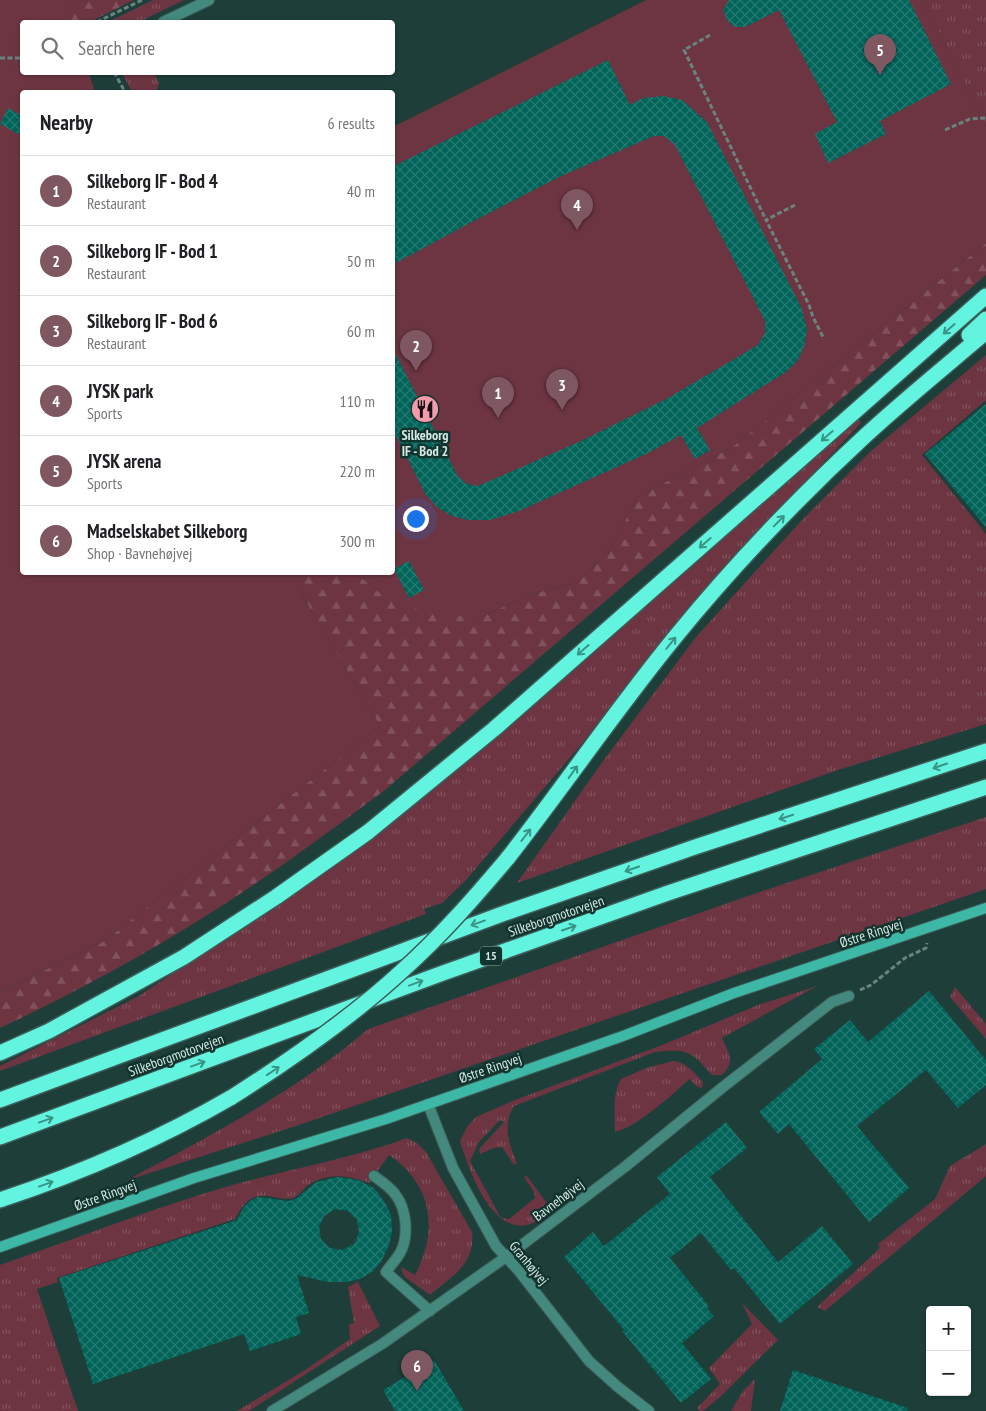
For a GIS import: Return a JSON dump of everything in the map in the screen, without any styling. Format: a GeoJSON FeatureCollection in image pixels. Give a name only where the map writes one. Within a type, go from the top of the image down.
{"type":"FeatureCollection","features":[{"type":"Feature","properties":{"kind":"highway"},"geometry":{"type":"LineString","coordinates":[[0,1053],[49,1030],[184,957],[292,886],[368,832],[494,729],[986,296]]}},
{"type":"Feature","properties":{"kind":"highway"},"geometry":{"type":"LineString","coordinates":[[888,416],[986,319]]}},
{"type":"Feature","properties":{"kind":"highway"},"geometry":{"type":"LineString","coordinates":[[0,1200],[111,1159],[193,1120],[305,1049],[372,997],[404,969],[456,918],[507,859],[677,635],[763,538],[814,484],[888,416],[986,332]]}},
{"type":"Feature","properties":{"kind":"highway","name":"Silkeborgmotorvejen"},"geometry":{"type":"LineString","coordinates":[[0,1100],[505,913],[686,850],[986,750]]}},
{"type":"Feature","properties":{"kind":"highway","name":"Silkeborgmotorvejen"},"geometry":{"type":"LineString","coordinates":[[0,1137],[443,973],[678,890],[986,787]]}},
{"type":"Feature","properties":{"kind":"main road","name":"Østre Ringvej"},"geometry":{"type":"LineString","coordinates":[[0,1247],[194,1178],[386,1119],[623,1036],[734,993],[986,908]]}},
{"type":"Feature","properties":{"kind":"street"},"geometry":{"type":"LineString","coordinates":[[167,20],[209,0]]}},
{"type":"Feature","properties":{"kind":"street","name":"Bavnehøjvej"},"geometry":{"type":"LineString","coordinates":[[272,1411],[382,1344],[506,1257],[626,1166],[832,1002],[849,996]]}},
{"type":"Feature","properties":{"kind":"street","name":"Granhøjvej"},"geometry":{"type":"LineString","coordinates":[[428,1104],[453,1168],[496,1246],[589,1361],[618,1387],[650,1411]]}},
{"type":"Feature","properties":{"kind":"street"},"geometry":{"type":"LineString","coordinates":[[374,1176],[395,1194],[402,1206],[404,1218],[406,1236],[400,1253],[386,1272],[430,1311]]}},
{"type":"Feature","properties":{"kind":"path"},"geometry":{"type":"LineString","coordinates":[[101,20],[142,0]]}},
{"type":"Feature","properties":{"kind":"path"},"geometry":{"type":"LineString","coordinates":[[710,35],[684,50],[824,338]]}},
{"type":"Feature","properties":{"kind":"path"},"geometry":{"type":"LineString","coordinates":[[0,58],[20,58]]}},
{"type":"Feature","properties":{"kind":"path"},"geometry":{"type":"LineString","coordinates":[[116,75],[124,90]]}},
{"type":"Feature","properties":{"kind":"path"},"geometry":{"type":"LineString","coordinates":[[945,130],[970,120],[986,118]]}},
{"type":"Feature","properties":{"kind":"path"},"geometry":{"type":"LineString","coordinates":[[766,220],[795,205]]}},
{"type":"Feature","properties":{"kind":"path"},"geometry":{"type":"LineString","coordinates":[[849,996],[871,985],[905,958],[926,948],[927,944],[922,930]]}},
{"type":"Feature","properties":{"kind":"green space"},"geometry":{"type":"Polygon","coordinates":[[[0,0],[83,0],[67,9],[71,20],[20,20],[20,75],[90,75],[94,90],[20,90],[20,575],[290,575],[380,726],[104,941],[0,992],[0,0]]]}},
{"type":"Feature","properties":{"kind":"green space"},"geometry":{"type":"Polygon","coordinates":[[[83,0],[134,0],[94,20],[20,20],[20,75],[89,75],[93,90],[21,90],[0,19],[67,9],[83,0]]]}},
{"type":"Feature","properties":{"kind":"green space"},"geometry":{"type":"Polygon","coordinates":[[[153,0],[184,0],[143,20],[112,20],[153,0]]]}},
{"type":"Feature","properties":{"kind":"green space"},"geometry":{"type":"Polygon","coordinates":[[[646,0],[923,0],[986,127],[986,243],[732,447],[637,497],[613,545],[577,583],[535,593],[478,618],[425,612],[377,591],[358,575],[395,575],[395,126],[646,0]]]}},
{"type":"Feature","properties":{"kind":"green space"},"geometry":{"type":"Polygon","coordinates":[[[923,0],[986,0],[986,127],[923,0]]]}},
{"type":"Feature","properties":{"kind":"green space"},"geometry":{"type":"Polygon","coordinates":[[[123,75],[155,75],[159,83],[157,90],[131,90],[123,75]]]}},
{"type":"Feature","properties":{"kind":"green space"},"geometry":{"type":"Polygon","coordinates":[[[986,243],[986,275],[385,790],[284,864],[216,910],[110,973],[0,1028],[0,992],[104,941],[380,726],[290,575],[358,575],[377,591],[478,618],[535,593],[577,583],[613,545],[637,497],[732,447],[986,243]]]}},
{"type":"Feature","properties":{"kind":"green space"},"geometry":{"type":"Polygon","coordinates":[[[986,355],[986,400],[922,455],[986,534],[986,724],[835,771],[517,883],[603,761],[696,637],[800,522],[871,451],[986,355]]]}},
{"type":"Feature","properties":{"kind":"green space"},"geometry":{"type":"Polygon","coordinates":[[[857,417],[861,423],[732,559],[673,627],[579,747],[466,880],[442,903],[424,909],[426,914],[0,1071],[0,1066],[139,996],[335,865],[423,798],[857,417]]]}},
{"type":"Feature","properties":{"kind":"green space"},"geometry":{"type":"Polygon","coordinates":[[[986,817],[986,889],[296,1126],[125,1181],[251,1112],[311,1073],[368,1029],[745,897],[986,817]]]}},
{"type":"Feature","properties":{"kind":"green space"},"geometry":{"type":"Polygon","coordinates":[[[817,986],[722,1038],[729,1053],[730,1061],[729,1066],[722,1075],[712,1075],[699,1061],[688,1053],[682,1051],[655,1052],[514,1106],[508,1120],[508,1134],[511,1149],[517,1163],[514,1165],[502,1147],[480,1154],[479,1149],[504,1122],[500,1120],[479,1142],[470,1161],[501,1218],[492,1209],[475,1181],[460,1141],[467,1127],[476,1117],[515,1100],[662,1045],[758,1005],[817,986]]]}},
{"type":"Feature","properties":{"kind":"green space"},"geometry":{"type":"Polygon","coordinates":[[[955,987],[986,1024],[986,1039],[950,997],[955,987]]]}},
{"type":"Feature","properties":{"kind":"green space"},"geometry":{"type":"Polygon","coordinates":[[[673,1061],[682,1063],[690,1068],[703,1082],[702,1088],[697,1087],[690,1079],[644,1117],[615,1132],[615,1098],[621,1079],[646,1068],[673,1061]]]}},
{"type":"Feature","properties":{"kind":"green space"},"geometry":{"type":"Polygon","coordinates":[[[407,1138],[417,1143],[426,1152],[472,1232],[470,1253],[466,1261],[454,1276],[430,1295],[405,1277],[401,1267],[415,1275],[423,1258],[429,1225],[427,1209],[415,1180],[389,1155],[369,1183],[338,1176],[322,1178],[307,1186],[293,1198],[255,1197],[246,1203],[235,1219],[57,1278],[58,1282],[37,1289],[78,1411],[0,1411],[0,1265],[132,1217],[212,1191],[335,1160],[407,1138]]]}},
{"type":"Feature","properties":{"kind":"green space"},"geometry":{"type":"Polygon","coordinates":[[[986,1144],[986,1176],[825,1311],[817,1307],[880,1248],[878,1244],[935,1199],[950,1166],[986,1144]]]}},
{"type":"Feature","properties":{"kind":"green space"},"geometry":{"type":"Polygon","coordinates":[[[527,1176],[549,1206],[541,1218],[527,1225],[514,1225],[501,1218],[509,1219],[535,1198],[534,1192],[524,1177],[527,1176]]]}},
{"type":"Feature","properties":{"kind":"green space"},"geometry":{"type":"Polygon","coordinates":[[[358,1282],[380,1326],[249,1411],[237,1411],[305,1370],[350,1339],[349,1324],[354,1323],[348,1287],[358,1282]]]}},
{"type":"Feature","properties":{"kind":"green space"},"geometry":{"type":"Polygon","coordinates":[[[742,1303],[778,1340],[720,1397],[703,1411],[700,1411],[697,1408],[720,1384],[709,1368],[752,1324],[742,1303]]]}},
{"type":"Feature","properties":{"kind":"green space"},"geometry":{"type":"Polygon","coordinates":[[[755,1379],[751,1411],[731,1411],[743,1391],[755,1379]]]}},
{"type":"Feature","properties":{"kind":"building"},"geometry":{"type":"Polygon","coordinates":[[[729,0],[909,0],[951,84],[880,121],[886,134],[828,163],[815,134],[837,122],[779,10],[745,27],[733,26],[727,20],[723,10],[729,0]]]}},
{"type":"Feature","properties":{"kind":"building"},"geometry":{"type":"Polygon","coordinates":[[[608,60],[630,105],[643,98],[663,96],[682,100],[707,122],[802,309],[807,330],[804,347],[798,360],[786,372],[697,428],[710,450],[695,459],[681,435],[648,453],[519,511],[490,520],[468,520],[452,516],[437,507],[426,495],[395,434],[395,353],[457,475],[467,484],[478,486],[581,441],[668,398],[758,345],[765,333],[765,321],[675,145],[664,136],[654,136],[559,177],[395,263],[395,166],[608,60]]]}},
{"type":"Feature","properties":{"kind":"building"},"geometry":{"type":"Polygon","coordinates":[[[8,108],[20,115],[20,135],[0,124],[8,108]]]}},
{"type":"Feature","properties":{"kind":"building"},"geometry":{"type":"Polygon","coordinates":[[[986,404],[986,527],[925,454],[986,404]]]}},
{"type":"Feature","properties":{"kind":"building"},"geometry":{"type":"Polygon","coordinates":[[[409,561],[424,590],[409,598],[395,568],[409,561]]]}},
{"type":"Feature","properties":{"kind":"building"},"geometry":{"type":"Polygon","coordinates":[[[929,991],[986,1060],[986,1085],[958,1108],[926,1070],[857,1126],[909,1188],[869,1222],[789,1124],[778,1134],[759,1112],[822,1059],[814,1049],[850,1020],[868,1042],[929,991]]]}},
{"type":"Feature","properties":{"kind":"building"},"geometry":{"type":"Polygon","coordinates":[[[726,1122],[747,1148],[710,1177],[778,1262],[822,1226],[853,1264],[780,1324],[734,1268],[731,1270],[701,1233],[670,1258],[709,1306],[707,1308],[714,1316],[682,1343],[711,1379],[681,1403],[564,1257],[593,1232],[604,1246],[670,1194],[657,1177],[726,1122]]]}},
{"type":"Feature","properties":{"kind":"building"},"geometry":{"type":"Polygon","coordinates":[[[338,1177],[358,1180],[374,1188],[384,1201],[391,1215],[392,1231],[389,1245],[381,1262],[372,1272],[360,1279],[346,1282],[328,1282],[297,1275],[309,1313],[296,1317],[301,1334],[250,1351],[244,1334],[93,1384],[59,1278],[237,1220],[243,1208],[250,1201],[258,1197],[289,1201],[297,1198],[316,1182],[338,1177]],[[335,1209],[324,1216],[319,1227],[321,1239],[330,1248],[342,1250],[354,1244],[359,1232],[357,1220],[348,1211],[335,1209]]]}},
{"type":"Feature","properties":{"kind":"building"},"geometry":{"type":"Polygon","coordinates":[[[434,1360],[464,1411],[395,1411],[383,1390],[434,1360]]]}},
{"type":"Feature","properties":{"kind":"building"},"geometry":{"type":"Polygon","coordinates":[[[793,1370],[908,1408],[907,1411],[780,1411],[793,1370]]]}},
{"type":"Feature","properties":{"kind":"place","name":"JYSK arena"},"geometry":{"type":"Point","coordinates":[880,75]}},
{"type":"Feature","properties":{"kind":"place","name":"JYSK park"},"geometry":{"type":"Point","coordinates":[577,230]}},
{"type":"Feature","properties":{"kind":"place","name":"Silkeborg IF - Bod 1"},"geometry":{"type":"Point","coordinates":[416,371]}},
{"type":"Feature","properties":{"kind":"place","name":"Silkeborg IF - Bod 2"},"geometry":{"type":"Point","coordinates":[425,409]}},
{"type":"Feature","properties":{"kind":"place","name":"Silkeborg IF - Bod 6"},"geometry":{"type":"Point","coordinates":[562,410]}},
{"type":"Feature","properties":{"kind":"place","name":"Silkeborg IF - Bod 4"},"geometry":{"type":"Point","coordinates":[498,418]}},
{"type":"Feature","properties":{"kind":"place","name":"Madselskabet Silkeborg"},"geometry":{"type":"Point","coordinates":[417,1391]}}]}
